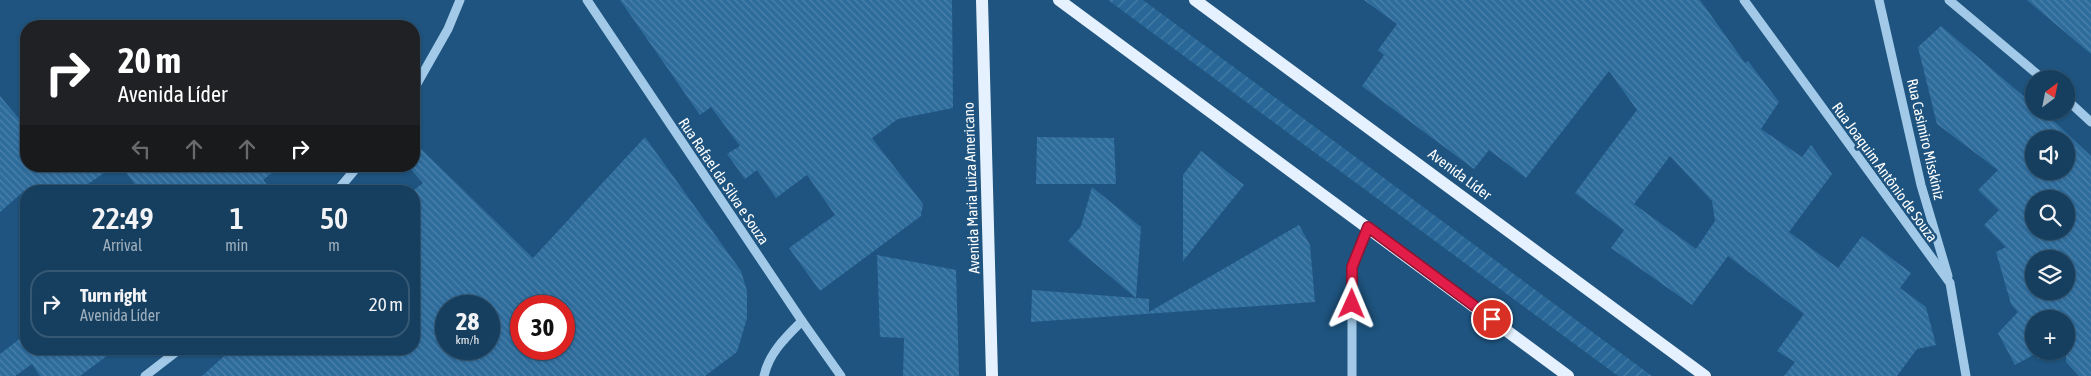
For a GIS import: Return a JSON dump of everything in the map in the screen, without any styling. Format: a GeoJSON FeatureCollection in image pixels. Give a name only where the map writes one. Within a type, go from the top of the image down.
{"type":"FeatureCollection","features":[{"type":"Feature","properties":{"kind":"main road","name":"Avenida Maria Luiza Americano"},"geometry":{"type":"LineString","coordinates":[[982,0],[992,376]]}},
{"type":"Feature","properties":{"kind":"main road"},"geometry":{"type":"LineString","coordinates":[[1059,0],[1568,376]]}},
{"type":"Feature","properties":{"kind":"main road","name":"Avenida Líder"},"geometry":{"type":"LineString","coordinates":[[1195,0],[1705,376]]}},
{"type":"Feature","properties":{"kind":"street"},"geometry":{"type":"LineString","coordinates":[[420,78],[448,29],[460,0]]}},
{"type":"Feature","properties":{"kind":"street","name":"Rua Rafael da Silva e Souza"},"geometry":{"type":"LineString","coordinates":[[587,0],[802,322],[841,376]]}},
{"type":"Feature","properties":{"kind":"street","name":"Rua Joaquim Antônio de Souza"},"geometry":{"type":"LineString","coordinates":[[1744,0],[1950,283],[1966,376]]}},
{"type":"Feature","properties":{"kind":"street","name":"Rua Casimiro Misskiniz"},"geometry":{"type":"LineString","coordinates":[[1879,0],[1921,185],[1950,283]]}},
{"type":"Feature","properties":{"kind":"street"},"geometry":{"type":"LineString","coordinates":[[1949,0],[2033,70]]}},
{"type":"Feature","properties":{"kind":"street"},"geometry":{"type":"LineString","coordinates":[[2075,107],[2091,122]]}},
{"type":"Feature","properties":{"kind":"street"},"geometry":{"type":"LineString","coordinates":[[341,185],[353,172]]}},
{"type":"Feature","properties":{"kind":"street"},"geometry":{"type":"LineString","coordinates":[[1352,376],[1352,267],[1368,227]]}},
{"type":"Feature","properties":{"kind":"street"},"geometry":{"type":"LineString","coordinates":[[764,376],[767,362],[774,351],[802,322]]}},
{"type":"Feature","properties":{"kind":"street"},"geometry":{"type":"LineString","coordinates":[[145,376],[172,355]]}},
{"type":"Feature","properties":{"kind":"shaded area"},"geometry":{"type":"Polygon","coordinates":[[[1108,0],[1143,0],[1652,376],[1618,376],[1108,0]]]}},
{"type":"Feature","properties":{"kind":"building"},"geometry":{"type":"Polygon","coordinates":[[[620,0],[952,0],[953,108],[898,119],[872,138],[923,204],[921,216],[820,291],[789,248],[835,215],[807,175],[776,198],[757,170],[745,179],[727,154],[740,146],[711,107],[700,115],[620,0]]]}},
{"type":"Feature","properties":{"kind":"building"},"geometry":{"type":"Polygon","coordinates":[[[1364,0],[1700,0],[1745,63],[1748,61],[1779,102],[1761,129],[1802,157],[1811,145],[1832,174],[1789,232],[1838,268],[1862,236],[1911,273],[1900,288],[1926,307],[1936,345],[1917,349],[1897,376],[1784,376],[1795,362],[1777,351],[1804,314],[1728,256],[1692,305],[1611,248],[1624,230],[1575,193],[1637,110],[1609,71],[1526,178],[1489,150],[1474,169],[1362,86],[1384,55],[1378,50],[1397,24],[1364,0]],[[1670,156],[1634,204],[1696,249],[1715,221],[1712,201],[1670,156]]]}},
{"type":"Feature","properties":{"kind":"building"},"geometry":{"type":"Polygon","coordinates":[[[2027,0],[2091,0],[2091,54],[2027,0]]]}},
{"type":"Feature","properties":{"kind":"building"},"geometry":{"type":"Polygon","coordinates":[[[1941,26],[2025,97],[2025,120],[2053,120],[2063,130],[2025,130],[2025,180],[2075,180],[2075,141],[2091,156],[2091,376],[2079,376],[2066,362],[2066,360],[2075,360],[2075,310],[2025,310],[2025,360],[2015,365],[1998,333],[2018,312],[2011,304],[1996,252],[2006,247],[1984,225],[1999,210],[1978,190],[1998,170],[1937,124],[1918,47],[1941,26]]]}},
{"type":"Feature","properties":{"kind":"building"},"geometry":{"type":"Polygon","coordinates":[[[0,96],[20,120],[20,172],[105,172],[87,185],[20,185],[20,194],[0,212],[0,96]]]}},
{"type":"Feature","properties":{"kind":"building"},"geometry":{"type":"Polygon","coordinates":[[[645,137],[741,271],[747,291],[747,318],[737,352],[705,376],[202,376],[225,355],[420,355],[420,185],[423,183],[413,172],[420,172],[420,148],[533,258],[645,137]]]}},
{"type":"Feature","properties":{"kind":"building"},"geometry":{"type":"Polygon","coordinates":[[[1037,137],[1114,138],[1116,184],[1036,184],[1037,137]]]}},
{"type":"Feature","properties":{"kind":"building"},"geometry":{"type":"Polygon","coordinates":[[[1201,151],[1244,185],[1183,261],[1183,175],[1201,151]]]}},
{"type":"Feature","properties":{"kind":"building"},"geometry":{"type":"Polygon","coordinates":[[[126,172],[273,172],[263,180],[268,185],[135,185],[126,172]]]}},
{"type":"Feature","properties":{"kind":"building"},"geometry":{"type":"Polygon","coordinates":[[[1092,187],[1141,227],[1136,298],[1068,241],[1081,226],[1092,187]]]}},
{"type":"Feature","properties":{"kind":"building"},"geometry":{"type":"Polygon","coordinates":[[[1299,225],[1310,245],[1315,302],[1031,322],[1032,290],[1149,299],[1149,312],[1299,225]]]}},
{"type":"Feature","properties":{"kind":"building"},"geometry":{"type":"Polygon","coordinates":[[[877,255],[956,270],[959,376],[903,376],[904,338],[880,337],[877,255]]]}},
{"type":"Feature","properties":{"kind":"building"},"geometry":{"type":"Polygon","coordinates":[[[20,339],[20,355],[108,355],[80,376],[40,376],[32,364],[15,376],[0,376],[0,354],[20,339]]]}},
{"type":"Feature","properties":{"kind":"route"},"geometry":{"type":"LineString","coordinates":[[1352,304],[1352,267],[1368,227],[1492,319]]}}]}
